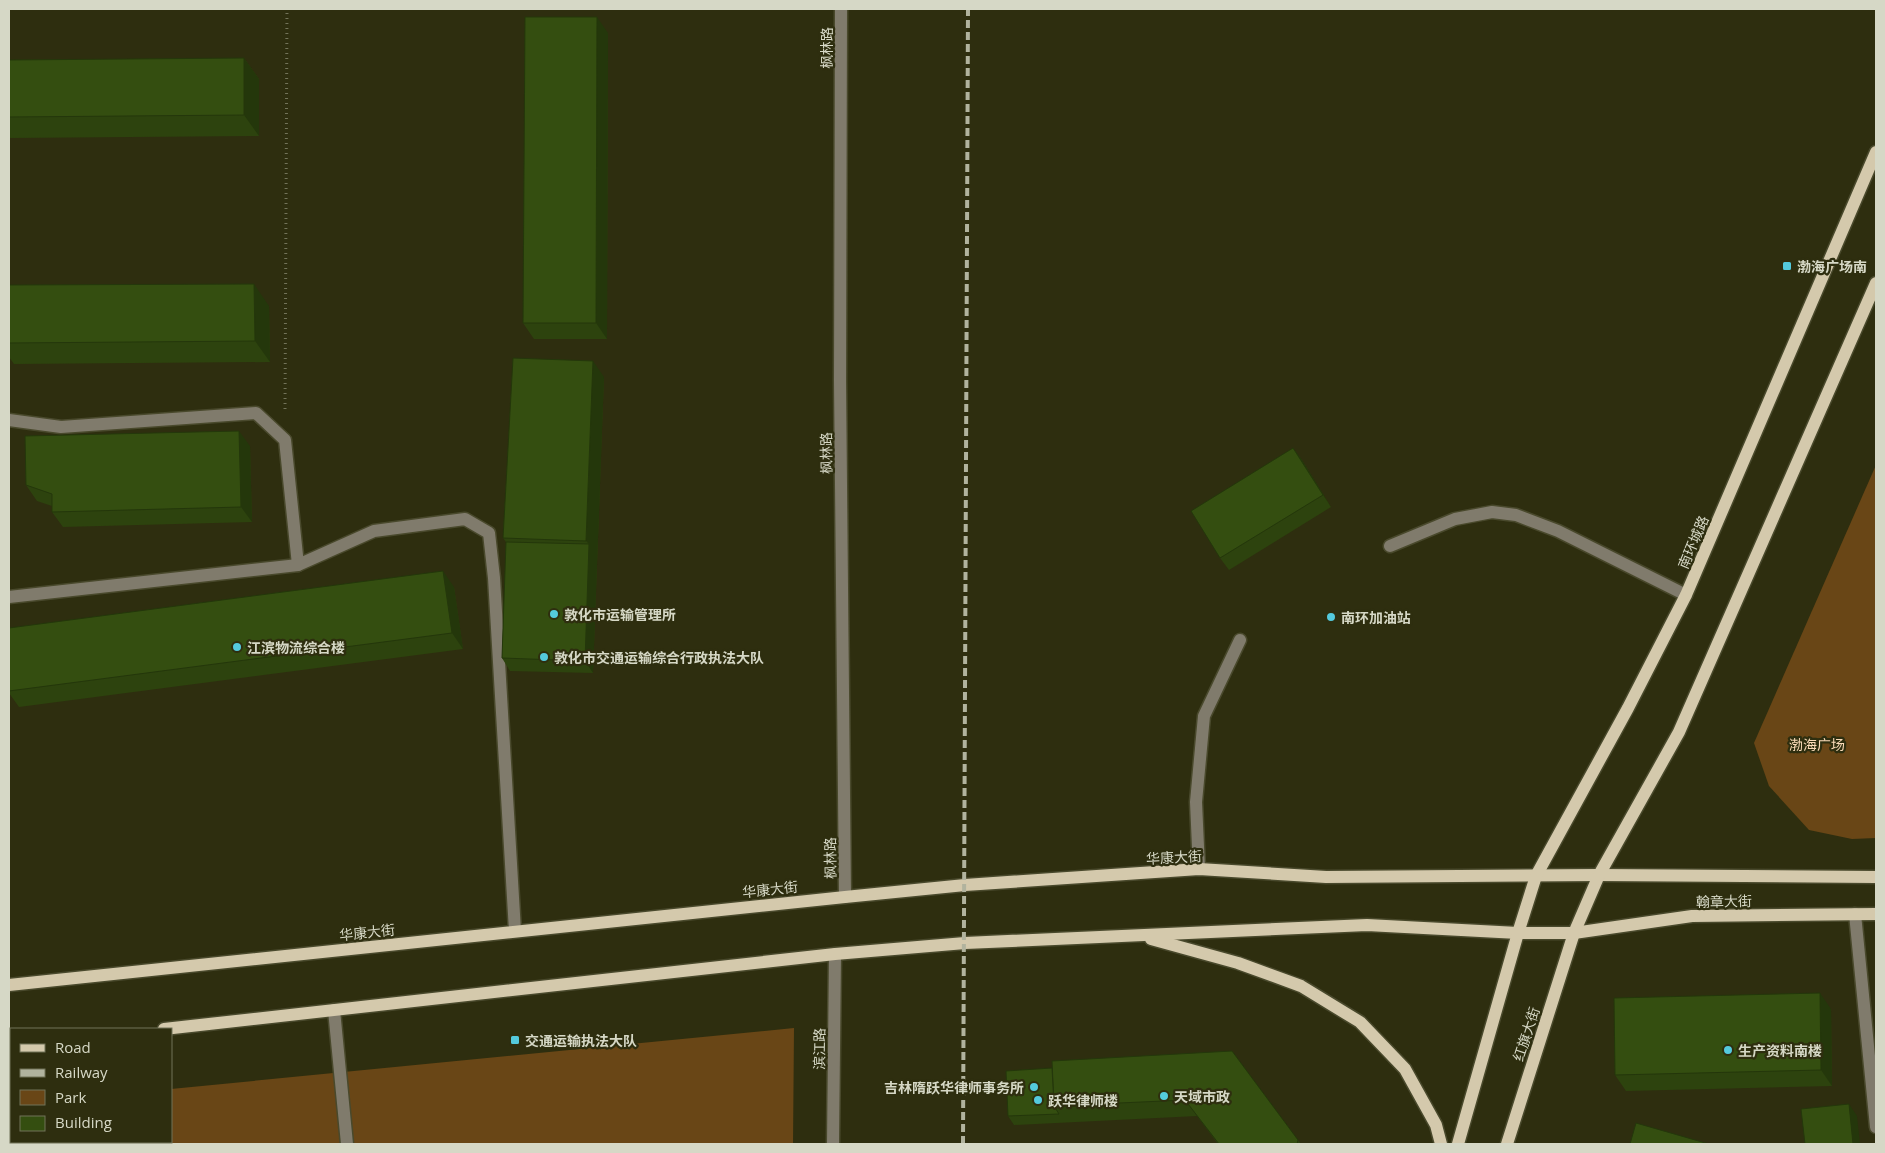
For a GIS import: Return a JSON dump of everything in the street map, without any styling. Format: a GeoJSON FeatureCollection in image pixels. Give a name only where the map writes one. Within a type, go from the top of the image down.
{"type":"FeatureCollection","features":[{"type":"Feature","properties":{"kind":"main road","name":"南环城路"},"geometry":{"type":"LineString","coordinates":[[1518,933],[1536,876],[1628,708],[1686,594],[1876,152]]}},
{"type":"Feature","properties":{"kind":"main road"},"geometry":{"type":"LineString","coordinates":[[1574,933],[1599,875],[1679,732],[1876,283]]}},
{"type":"Feature","properties":{"kind":"main road","name":"华康大街"},"geometry":{"type":"LineString","coordinates":[[9,985],[974,884],[1199,870],[1326,877],[1599,875]]}},
{"type":"Feature","properties":{"kind":"main road","name":"翰章大街"},"geometry":{"type":"LineString","coordinates":[[1599,875],[1876,877]]}},
{"type":"Feature","properties":{"kind":"main road","name":"翰章大街"},"geometry":{"type":"LineString","coordinates":[[1518,933],[1574,933],[1692,916],[1876,914]]}},
{"type":"Feature","properties":{"kind":"main road"},"geometry":{"type":"LineString","coordinates":[[172,1028],[835,954],[965,943],[1367,925],[1518,933],[1458,1144]]}},
{"type":"Feature","properties":{"kind":"main road","name":"红旗大街"},"geometry":{"type":"LineString","coordinates":[[1507,1144],[1574,933]]}},
{"type":"Feature","properties":{"kind":"main road"},"geometry":{"type":"LineString","coordinates":[[1141,936],[1238,963],[1301,986],[1360,1022],[1405,1069],[1436,1125],[1441,1144]]}},
{"type":"Feature","properties":{"kind":"street","name":"枫林路"},"geometry":{"type":"LineString","coordinates":[[841,9],[840,391],[845,897]]}},
{"type":"Feature","properties":{"kind":"street"},"geometry":{"type":"LineString","coordinates":[[9,420],[61,427],[256,413],[285,440],[298,565]]}},
{"type":"Feature","properties":{"kind":"street"},"geometry":{"type":"LineString","coordinates":[[1390,546],[1455,519],[1492,512],[1516,514],[1558,531],[1686,594]]}},
{"type":"Feature","properties":{"kind":"street"},"geometry":{"type":"LineString","coordinates":[[9,597],[298,565],[374,531],[465,519],[489,533],[494,578],[515,931]]}},
{"type":"Feature","properties":{"kind":"street"},"geometry":{"type":"LineString","coordinates":[[1199,870],[1196,802],[1204,716],[1240,640]]}},
{"type":"Feature","properties":{"kind":"street"},"geometry":{"type":"LineString","coordinates":[[1855,914],[1876,1127]]}},
{"type":"Feature","properties":{"kind":"street","name":"滨江路"},"geometry":{"type":"LineString","coordinates":[[833,1144],[835,954]]}},
{"type":"Feature","properties":{"kind":"street"},"geometry":{"type":"LineString","coordinates":[[334,1010],[347,1144]]}},
{"type":"Feature","properties":{"kind":"path"},"geometry":{"type":"LineString","coordinates":[[285,440],[287,9]]}},
{"type":"Feature","properties":{"kind":"green space","name":"渤海广场"},"geometry":{"type":"Polygon","coordinates":[[[1876,465],[1876,838],[1852,839],[1809,830],[1769,786],[1754,743],[1876,465]]]}},
{"type":"Feature","properties":{"kind":"green space"},"geometry":{"type":"Polygon","coordinates":[[[794,1028],[793,1144],[9,1144],[9,1105],[10,1143],[172,1143],[172,1089],[794,1028]]]}},
{"type":"Feature","properties":{"kind":"building"},"geometry":{"type":"Polygon","coordinates":[[[525,17],[597,17],[596,323],[523,323],[525,17]]]}},
{"type":"Feature","properties":{"kind":"building"},"geometry":{"type":"Polygon","coordinates":[[[244,58],[244,115],[9,117],[9,60],[244,58]]]}},
{"type":"Feature","properties":{"kind":"building"},"geometry":{"type":"Polygon","coordinates":[[[254,284],[255,341],[9,343],[9,285],[254,284]]]}},
{"type":"Feature","properties":{"kind":"building"},"geometry":{"type":"Polygon","coordinates":[[[513,358],[593,361],[586,541],[503,538],[513,358]]]}},
{"type":"Feature","properties":{"kind":"building"},"geometry":{"type":"Polygon","coordinates":[[[239,431],[241,507],[52,512],[52,494],[26,485],[25,436],[239,431]]]}},
{"type":"Feature","properties":{"kind":"building"},"geometry":{"type":"Polygon","coordinates":[[[1293,448],[1323,495],[1220,558],[1191,511],[1293,448]]]}},
{"type":"Feature","properties":{"kind":"building","name":"敦化市运输管理所"},"geometry":{"type":"Polygon","coordinates":[[[506,542],[589,544],[585,661],[502,658],[506,542]]]}},
{"type":"Feature","properties":{"kind":"building","name":"江滨物流综合楼"},"geometry":{"type":"Polygon","coordinates":[[[443,571],[452,633],[9,691],[9,628],[443,571]]]}},
{"type":"Feature","properties":{"kind":"building","name":"生产资料南楼"},"geometry":{"type":"Polygon","coordinates":[[[1820,993],[1821,1070],[1615,1075],[1614,998],[1820,993]]]}},
{"type":"Feature","properties":{"kind":"building","name":"天域市政"},"geometry":{"type":"Polygon","coordinates":[[[1232,1051],[1298,1140],[1297,1144],[1219,1144],[1185,1100],[1054,1106],[1052,1061],[1232,1051]]]}},
{"type":"Feature","properties":{"kind":"building","name":"跃华律师楼"},"geometry":{"type":"Polygon","coordinates":[[[1052,1068],[1054,1106],[1059,1114],[1008,1116],[1006,1071],[1052,1068]]]}},
{"type":"Feature","properties":{"kind":"building"},"geometry":{"type":"Polygon","coordinates":[[[1849,1104],[1853,1144],[1805,1144],[1801,1109],[1849,1104]]]}},
{"type":"Feature","properties":{"kind":"building"},"geometry":{"type":"Polygon","coordinates":[[[1636,1123],[1709,1144],[1630,1144],[1636,1123]]]}},
{"type":"Feature","properties":{"kind":"railway"},"geometry":{"type":"LineString","coordinates":[[963,1144],[968,9]]}},
{"type":"Feature","properties":{"kind":"place","name":"渤海广场南"},"geometry":{"type":"Point","coordinates":[1787,266]}},
{"type":"Feature","properties":{"kind":"place","name":"敦化市运输管理所"},"geometry":{"type":"Point","coordinates":[554,614]}},
{"type":"Feature","properties":{"kind":"place","name":"南环加油站"},"geometry":{"type":"Point","coordinates":[1331,617]}},
{"type":"Feature","properties":{"kind":"place","name":"江滨物流综合楼"},"geometry":{"type":"Point","coordinates":[237,647]}},
{"type":"Feature","properties":{"kind":"place","name":"敦化市交通运输综合行政执法大队"},"geometry":{"type":"Point","coordinates":[544,657]}},
{"type":"Feature","properties":{"kind":"place","name":"交通运输执法大队"},"geometry":{"type":"Point","coordinates":[515,1040]}},
{"type":"Feature","properties":{"kind":"place","name":"生产资料南楼"},"geometry":{"type":"Point","coordinates":[1728,1050]}},
{"type":"Feature","properties":{"kind":"place","name":"吉林隋跃华律师事务所"},"geometry":{"type":"Point","coordinates":[1034,1087]}},
{"type":"Feature","properties":{"kind":"place","name":"天域市政"},"geometry":{"type":"Point","coordinates":[1164,1096]}},
{"type":"Feature","properties":{"kind":"place","name":"跃华律师楼"},"geometry":{"type":"Point","coordinates":[1038,1100]}}]}
